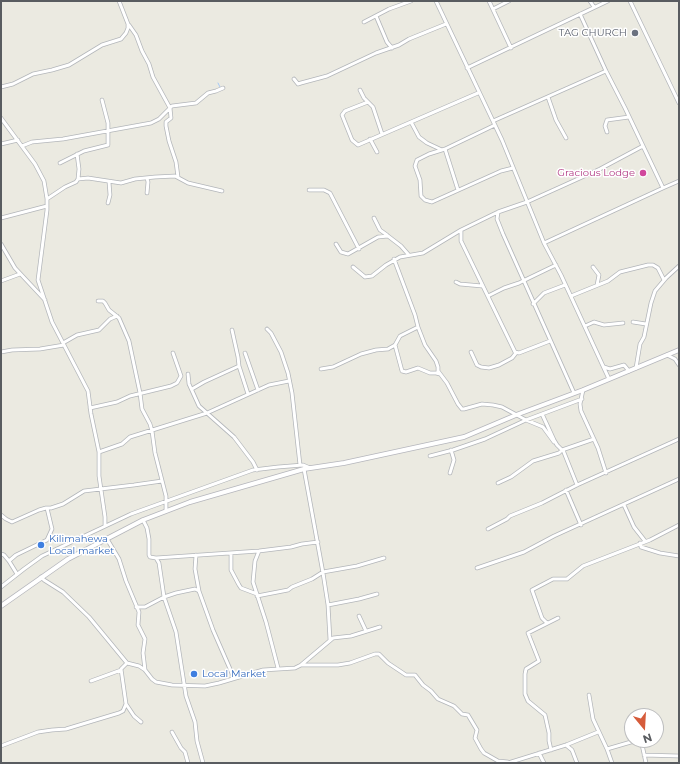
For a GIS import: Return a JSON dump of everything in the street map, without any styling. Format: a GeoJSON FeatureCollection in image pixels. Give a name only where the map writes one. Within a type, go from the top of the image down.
{"type":"FeatureCollection","features":[{"type":"Feature","properties":{"kind":"main road"},"geometry":{"type":"LineString","coordinates":[[1,606],[68,559],[144,520],[166,511],[302,467],[310,468],[344,462],[464,438],[679,350]]}},
{"type":"Feature","properties":{"kind":"street"},"geometry":{"type":"LineString","coordinates":[[119,1],[128,24],[136,35],[149,64],[153,77],[170,108],[171,118],[166,122],[166,126],[176,162],[178,177]]}},
{"type":"Feature","properties":{"kind":"street"},"geometry":{"type":"LineString","coordinates":[[364,22],[389,9],[411,1]]}},
{"type":"Feature","properties":{"kind":"street"},"geometry":{"type":"LineString","coordinates":[[436,1],[493,121],[544,244],[571,296],[609,379]]}},
{"type":"Feature","properties":{"kind":"street"},"geometry":{"type":"LineString","coordinates":[[489,1],[511,48]]}},
{"type":"Feature","properties":{"kind":"street"},"geometry":{"type":"LineString","coordinates":[[493,9],[509,1]]}},
{"type":"Feature","properties":{"kind":"street"},"geometry":{"type":"LineString","coordinates":[[590,1],[594,7]]}},
{"type":"Feature","properties":{"kind":"street"},"geometry":{"type":"LineString","coordinates":[[467,68],[608,1]]}},
{"type":"Feature","properties":{"kind":"street"},"geometry":{"type":"LineString","coordinates":[[630,1],[679,103]]}},
{"type":"Feature","properties":{"kind":"street"},"geometry":{"type":"LineString","coordinates":[[580,14],[662,188]]}},
{"type":"Feature","properties":{"kind":"street"},"geometry":{"type":"LineString","coordinates":[[376,16],[387,42],[392,48]]}},
{"type":"Feature","properties":{"kind":"street"},"geometry":{"type":"LineString","coordinates":[[1,87],[13,84],[33,74],[72,64],[102,45],[120,38],[126,33],[128,24]]}},
{"type":"Feature","properties":{"kind":"street"},"geometry":{"type":"LineString","coordinates":[[294,80],[298,84],[301,84],[327,76],[376,53],[392,48],[415,36],[446,24]]}},
{"type":"Feature","properties":{"kind":"street"},"geometry":{"type":"LineString","coordinates":[[493,121],[548,98],[606,71]]}},
{"type":"Feature","properties":{"kind":"street"},"geometry":{"type":"LineString","coordinates":[[22,146],[32,142],[62,139],[151,123],[159,119],[170,108],[178,105],[190,105],[196,103],[208,93],[223,88]]}},
{"type":"Feature","properties":{"kind":"street"},"geometry":{"type":"LineString","coordinates":[[360,90],[368,102],[372,105],[382,134]]}},
{"type":"Feature","properties":{"kind":"street"},"geometry":{"type":"LineString","coordinates":[[368,102],[345,111],[342,115],[355,143],[360,144],[478,92]]}},
{"type":"Feature","properties":{"kind":"street"},"geometry":{"type":"LineString","coordinates":[[548,98],[556,120],[566,138]]}},
{"type":"Feature","properties":{"kind":"street"},"geometry":{"type":"LineString","coordinates":[[60,163],[77,154],[91,149],[108,146],[108,131],[102,100]]}},
{"type":"Feature","properties":{"kind":"street"},"geometry":{"type":"LineString","coordinates":[[607,132],[605,126],[607,120],[629,117]]}},
{"type":"Feature","properties":{"kind":"street"},"geometry":{"type":"LineString","coordinates":[[1,118],[41,173],[44,181],[48,199],[45,232],[38,276],[52,322],[88,391],[99,452],[99,476],[105,526]]}},
{"type":"Feature","properties":{"kind":"street"},"geometry":{"type":"LineString","coordinates":[[411,122],[419,137],[427,143],[444,150],[458,190]]}},
{"type":"Feature","properties":{"kind":"street"},"geometry":{"type":"LineString","coordinates":[[495,126],[444,150],[421,158],[415,163],[420,180],[421,196],[425,200],[432,202],[501,171],[513,168]]}},
{"type":"Feature","properties":{"kind":"street"},"geometry":{"type":"LineString","coordinates":[[370,139],[378,152]]}},
{"type":"Feature","properties":{"kind":"street"},"geometry":{"type":"LineString","coordinates":[[1,144],[18,140]]}},
{"type":"Feature","properties":{"kind":"street"},"geometry":{"type":"LineString","coordinates":[[352,267],[365,277],[369,277],[394,259],[408,254],[423,253],[461,230],[498,212],[527,202],[600,169],[643,146]]}},
{"type":"Feature","properties":{"kind":"street"},"geometry":{"type":"LineString","coordinates":[[48,199],[65,187],[73,184],[78,179],[79,169],[77,154]]}},
{"type":"Feature","properties":{"kind":"street"},"geometry":{"type":"LineString","coordinates":[[78,179],[88,178],[125,183],[135,179],[161,176],[178,177],[188,183],[222,191]]}},
{"type":"Feature","properties":{"kind":"street"},"geometry":{"type":"LineString","coordinates":[[147,178],[147,193]]}},
{"type":"Feature","properties":{"kind":"street"},"geometry":{"type":"LineString","coordinates":[[544,244],[679,181]]}},
{"type":"Feature","properties":{"kind":"street"},"geometry":{"type":"LineString","coordinates":[[108,203],[110,195],[109,182]]}},
{"type":"Feature","properties":{"kind":"street"},"geometry":{"type":"LineString","coordinates":[[309,190],[324,190],[330,193],[358,249]]}},
{"type":"Feature","properties":{"kind":"street"},"geometry":{"type":"LineString","coordinates":[[1,218],[47,206]]}},
{"type":"Feature","properties":{"kind":"street"},"geometry":{"type":"LineString","coordinates":[[498,212],[497,219],[503,234],[574,393]]}},
{"type":"Feature","properties":{"kind":"street"},"geometry":{"type":"LineString","coordinates":[[374,218],[380,230],[401,246],[408,254]]}},
{"type":"Feature","properties":{"kind":"street"},"geometry":{"type":"LineString","coordinates":[[461,230],[461,241],[516,353]]}},
{"type":"Feature","properties":{"kind":"street"},"geometry":{"type":"LineString","coordinates":[[336,244],[341,252],[345,254],[351,253],[378,237],[388,236]]}},
{"type":"Feature","properties":{"kind":"street"},"geometry":{"type":"LineString","coordinates":[[1,244],[10,261],[20,274],[45,300]]}},
{"type":"Feature","properties":{"kind":"street"},"geometry":{"type":"LineString","coordinates":[[394,259],[416,315],[418,327],[425,345],[436,361],[438,371],[447,383],[462,409],[486,404],[502,408],[516,416],[542,427],[562,450],[577,485]]}},
{"type":"Feature","properties":{"kind":"street"},"geometry":{"type":"LineString","coordinates":[[571,296],[608,282],[620,272],[648,265],[653,265],[658,268],[664,280]]}},
{"type":"Feature","properties":{"kind":"street"},"geometry":{"type":"LineString","coordinates":[[488,296],[504,288],[519,284],[556,266]]}},
{"type":"Feature","properties":{"kind":"street"},"geometry":{"type":"LineString","coordinates":[[636,368],[640,344],[644,337],[655,291],[679,266]]}},
{"type":"Feature","properties":{"kind":"street"},"geometry":{"type":"LineString","coordinates":[[593,267],[599,275],[597,285]]}},
{"type":"Feature","properties":{"kind":"street"},"geometry":{"type":"LineString","coordinates":[[1,281],[20,274]]}},
{"type":"Feature","properties":{"kind":"street"},"geometry":{"type":"LineString","coordinates":[[456,282],[460,284],[482,286]]}},
{"type":"Feature","properties":{"kind":"street"},"geometry":{"type":"LineString","coordinates":[[533,304],[544,293],[565,285]]}},
{"type":"Feature","properties":{"kind":"street"},"geometry":{"type":"LineString","coordinates":[[98,301],[103,301],[109,310],[117,316],[129,341],[142,410],[150,424],[152,431],[166,502],[166,511]]}},
{"type":"Feature","properties":{"kind":"street"},"geometry":{"type":"LineString","coordinates":[[1,352],[64,344],[77,335],[99,330],[110,318],[117,316]]}},
{"type":"Feature","properties":{"kind":"street"},"geometry":{"type":"LineString","coordinates":[[585,326],[594,322],[604,324],[623,323]]}},
{"type":"Feature","properties":{"kind":"street"},"geometry":{"type":"LineString","coordinates":[[633,322],[646,324]]}},
{"type":"Feature","properties":{"kind":"street"},"geometry":{"type":"LineString","coordinates":[[320,369],[333,367],[355,356],[376,350],[388,349],[395,345],[400,336],[418,327]]}},
{"type":"Feature","properties":{"kind":"street"},"geometry":{"type":"LineString","coordinates":[[267,329],[271,332],[281,352],[289,381],[302,467],[323,572],[328,605],[330,640]]}},
{"type":"Feature","properties":{"kind":"street"},"geometry":{"type":"LineString","coordinates":[[232,330],[239,366],[248,394]]}},
{"type":"Feature","properties":{"kind":"street"},"geometry":{"type":"LineString","coordinates":[[471,352],[478,365],[489,368],[499,365],[512,358],[516,353],[550,341]]}},
{"type":"Feature","properties":{"kind":"street"},"geometry":{"type":"LineString","coordinates":[[395,345],[402,371],[406,372],[418,368],[430,373],[440,374]]}},
{"type":"Feature","properties":{"kind":"street"},"geometry":{"type":"LineString","coordinates":[[90,408],[116,402],[140,393],[171,386],[179,381],[181,376],[180,371],[173,353]]}},
{"type":"Feature","properties":{"kind":"street"},"geometry":{"type":"LineString","coordinates":[[245,353],[258,390]]}},
{"type":"Feature","properties":{"kind":"street"},"geometry":{"type":"LineString","coordinates":[[667,355],[675,359],[679,365]]}},
{"type":"Feature","properties":{"kind":"street"},"geometry":{"type":"LineString","coordinates":[[603,367],[610,369],[622,365],[629,371]]}},
{"type":"Feature","properties":{"kind":"street"},"geometry":{"type":"LineString","coordinates":[[192,389],[239,366]]}},
{"type":"Feature","properties":{"kind":"street"},"geometry":{"type":"LineString","coordinates":[[188,374],[190,384],[199,406],[234,437],[253,462],[257,470]]}},
{"type":"Feature","properties":{"kind":"street"},"geometry":{"type":"LineString","coordinates":[[99,452],[122,444],[130,437],[207,413],[269,385],[289,381]]}},
{"type":"Feature","properties":{"kind":"street"},"geometry":{"type":"LineString","coordinates":[[583,390],[580,404],[581,411],[598,448],[606,472]]}},
{"type":"Feature","properties":{"kind":"street"},"geometry":{"type":"LineString","coordinates":[[430,456],[491,437],[500,431],[526,420],[582,399]]}},
{"type":"Feature","properties":{"kind":"street"},"geometry":{"type":"LineString","coordinates":[[542,414],[554,442]]}},
{"type":"Feature","properties":{"kind":"street"},"geometry":{"type":"LineString","coordinates":[[498,483],[533,461],[559,453],[562,450],[594,439]]}},
{"type":"Feature","properties":{"kind":"street"},"geometry":{"type":"LineString","coordinates":[[488,529],[510,516],[542,503],[566,490],[679,439]]}},
{"type":"Feature","properties":{"kind":"street"},"geometry":{"type":"LineString","coordinates":[[450,474],[454,460],[451,450]]}},
{"type":"Feature","properties":{"kind":"street"},"geometry":{"type":"LineString","coordinates":[[1,587],[42,556],[130,514],[233,477],[257,470],[278,466],[302,467]]}},
{"type":"Feature","properties":{"kind":"street"},"geometry":{"type":"LineString","coordinates":[[477,568],[524,552],[679,479]]}},
{"type":"Feature","properties":{"kind":"street"},"geometry":{"type":"LineString","coordinates":[[1,515],[12,522],[47,508],[64,504],[84,491],[162,481]]}},
{"type":"Feature","properties":{"kind":"street"},"geometry":{"type":"LineString","coordinates":[[566,490],[581,525]]}},
{"type":"Feature","properties":{"kind":"street"},"geometry":{"type":"LineString","coordinates":[[624,505],[634,527],[641,538],[645,541]]}},
{"type":"Feature","properties":{"kind":"street"},"geometry":{"type":"LineString","coordinates":[[9,561],[16,555],[47,540],[52,528],[47,508]]}},
{"type":"Feature","properties":{"kind":"street"},"geometry":{"type":"LineString","coordinates":[[144,520],[149,539],[149,555],[150,557],[156,558],[231,554],[291,547],[318,542]]}},
{"type":"Feature","properties":{"kind":"street"},"geometry":{"type":"LineString","coordinates":[[547,623],[542,618],[532,590],[553,579],[567,579],[583,566],[645,541],[679,525]]}},
{"type":"Feature","properties":{"kind":"street"},"geometry":{"type":"LineString","coordinates":[[107,539],[119,559],[138,612],[139,627],[144,640],[142,653],[145,670]]}},
{"type":"Feature","properties":{"kind":"street"},"geometry":{"type":"LineString","coordinates":[[640,543],[641,547],[660,553],[679,556]]}},
{"type":"Feature","properties":{"kind":"street"},"geometry":{"type":"LineString","coordinates":[[1,550],[2,554],[9,561],[17,574]]}},
{"type":"Feature","properties":{"kind":"street"},"geometry":{"type":"LineString","coordinates":[[259,551],[254,565],[255,574],[253,582],[266,622],[278,668]]}},
{"type":"Feature","properties":{"kind":"street"},"geometry":{"type":"LineString","coordinates":[[231,554],[231,570],[239,585],[241,588],[257,595],[288,590],[323,572],[357,566],[384,558]]}},
{"type":"Feature","properties":{"kind":"street"},"geometry":{"type":"LineString","coordinates":[[196,555],[195,569],[199,591],[213,630],[234,678]]}},
{"type":"Feature","properties":{"kind":"street"},"geometry":{"type":"LineString","coordinates":[[156,558],[159,563],[164,597],[176,632],[186,696],[195,722],[197,741],[203,763]]}},
{"type":"Feature","properties":{"kind":"street"},"geometry":{"type":"LineString","coordinates":[[41,577],[63,592],[89,617],[127,663],[139,666],[156,682],[172,685],[205,686],[263,670],[278,668],[291,669],[301,665],[336,636],[351,636],[380,627]]}},
{"type":"Feature","properties":{"kind":"street"},"geometry":{"type":"LineString","coordinates":[[136,607],[145,607],[164,597],[195,589],[199,591]]}},
{"type":"Feature","properties":{"kind":"street"},"geometry":{"type":"LineString","coordinates":[[328,605],[359,600],[377,594]]}},
{"type":"Feature","properties":{"kind":"street"},"geometry":{"type":"LineString","coordinates":[[359,616],[366,631]]}},
{"type":"Feature","properties":{"kind":"street"},"geometry":{"type":"LineString","coordinates":[[550,750],[549,733],[545,715],[531,704],[525,694],[525,671],[540,661],[528,633],[558,618]]}},
{"type":"Feature","properties":{"kind":"street"},"geometry":{"type":"LineString","coordinates":[[301,665],[338,665],[379,654],[388,663],[406,675],[415,674],[423,685],[438,699],[454,706],[462,714],[468,715],[477,730],[476,738],[481,749],[484,753],[498,761],[508,763],[566,745],[598,732]]}},
{"type":"Feature","properties":{"kind":"street"},"geometry":{"type":"LineString","coordinates":[[91,681],[121,670],[121,668],[127,663]]}},
{"type":"Feature","properties":{"kind":"street"},"geometry":{"type":"LineString","coordinates":[[121,670],[126,704],[134,716],[141,722]]}},
{"type":"Feature","properties":{"kind":"street"},"geometry":{"type":"LineString","coordinates":[[589,695],[591,714],[612,763]]}},
{"type":"Feature","properties":{"kind":"street"},"geometry":{"type":"LineString","coordinates":[[1,746],[38,732],[71,728],[119,713],[123,711],[126,704]]}},
{"type":"Feature","properties":{"kind":"street"},"geometry":{"type":"LineString","coordinates":[[172,732],[185,752],[188,763]]}},
{"type":"Feature","properties":{"kind":"street"},"geometry":{"type":"LineString","coordinates":[[607,749],[624,744]]}},
{"type":"Feature","properties":{"kind":"street"},"geometry":{"type":"LineString","coordinates":[[566,745],[572,750],[577,763]]}},
{"type":"Feature","properties":{"kind":"street"},"geometry":{"type":"LineString","coordinates":[[643,748],[646,763]]}},
{"type":"Feature","properties":{"kind":"street"},"geometry":{"type":"LineString","coordinates":[[539,753],[544,763]]}},
{"type":"Feature","properties":{"kind":"street"},"geometry":{"type":"LineString","coordinates":[[644,755],[679,756]]}},
{"type":"Feature","properties":{"kind":"waterway"},"geometry":{"type":"LineString","coordinates":[[218,83],[220,87]]}},
{"type":"Feature","properties":{"kind":"place","name":"TAG CHURCH"},"geometry":{"type":"Point","coordinates":[635,33]}},
{"type":"Feature","properties":{"kind":"place","name":"Gracious Lodge"},"geometry":{"type":"Point","coordinates":[643,173]}},
{"type":"Feature","properties":{"kind":"place","name":"Kilimahewa Local market"},"geometry":{"type":"Point","coordinates":[41,545]}},
{"type":"Feature","properties":{"kind":"place","name":"Local Market"},"geometry":{"type":"Point","coordinates":[194,674]}}]}
